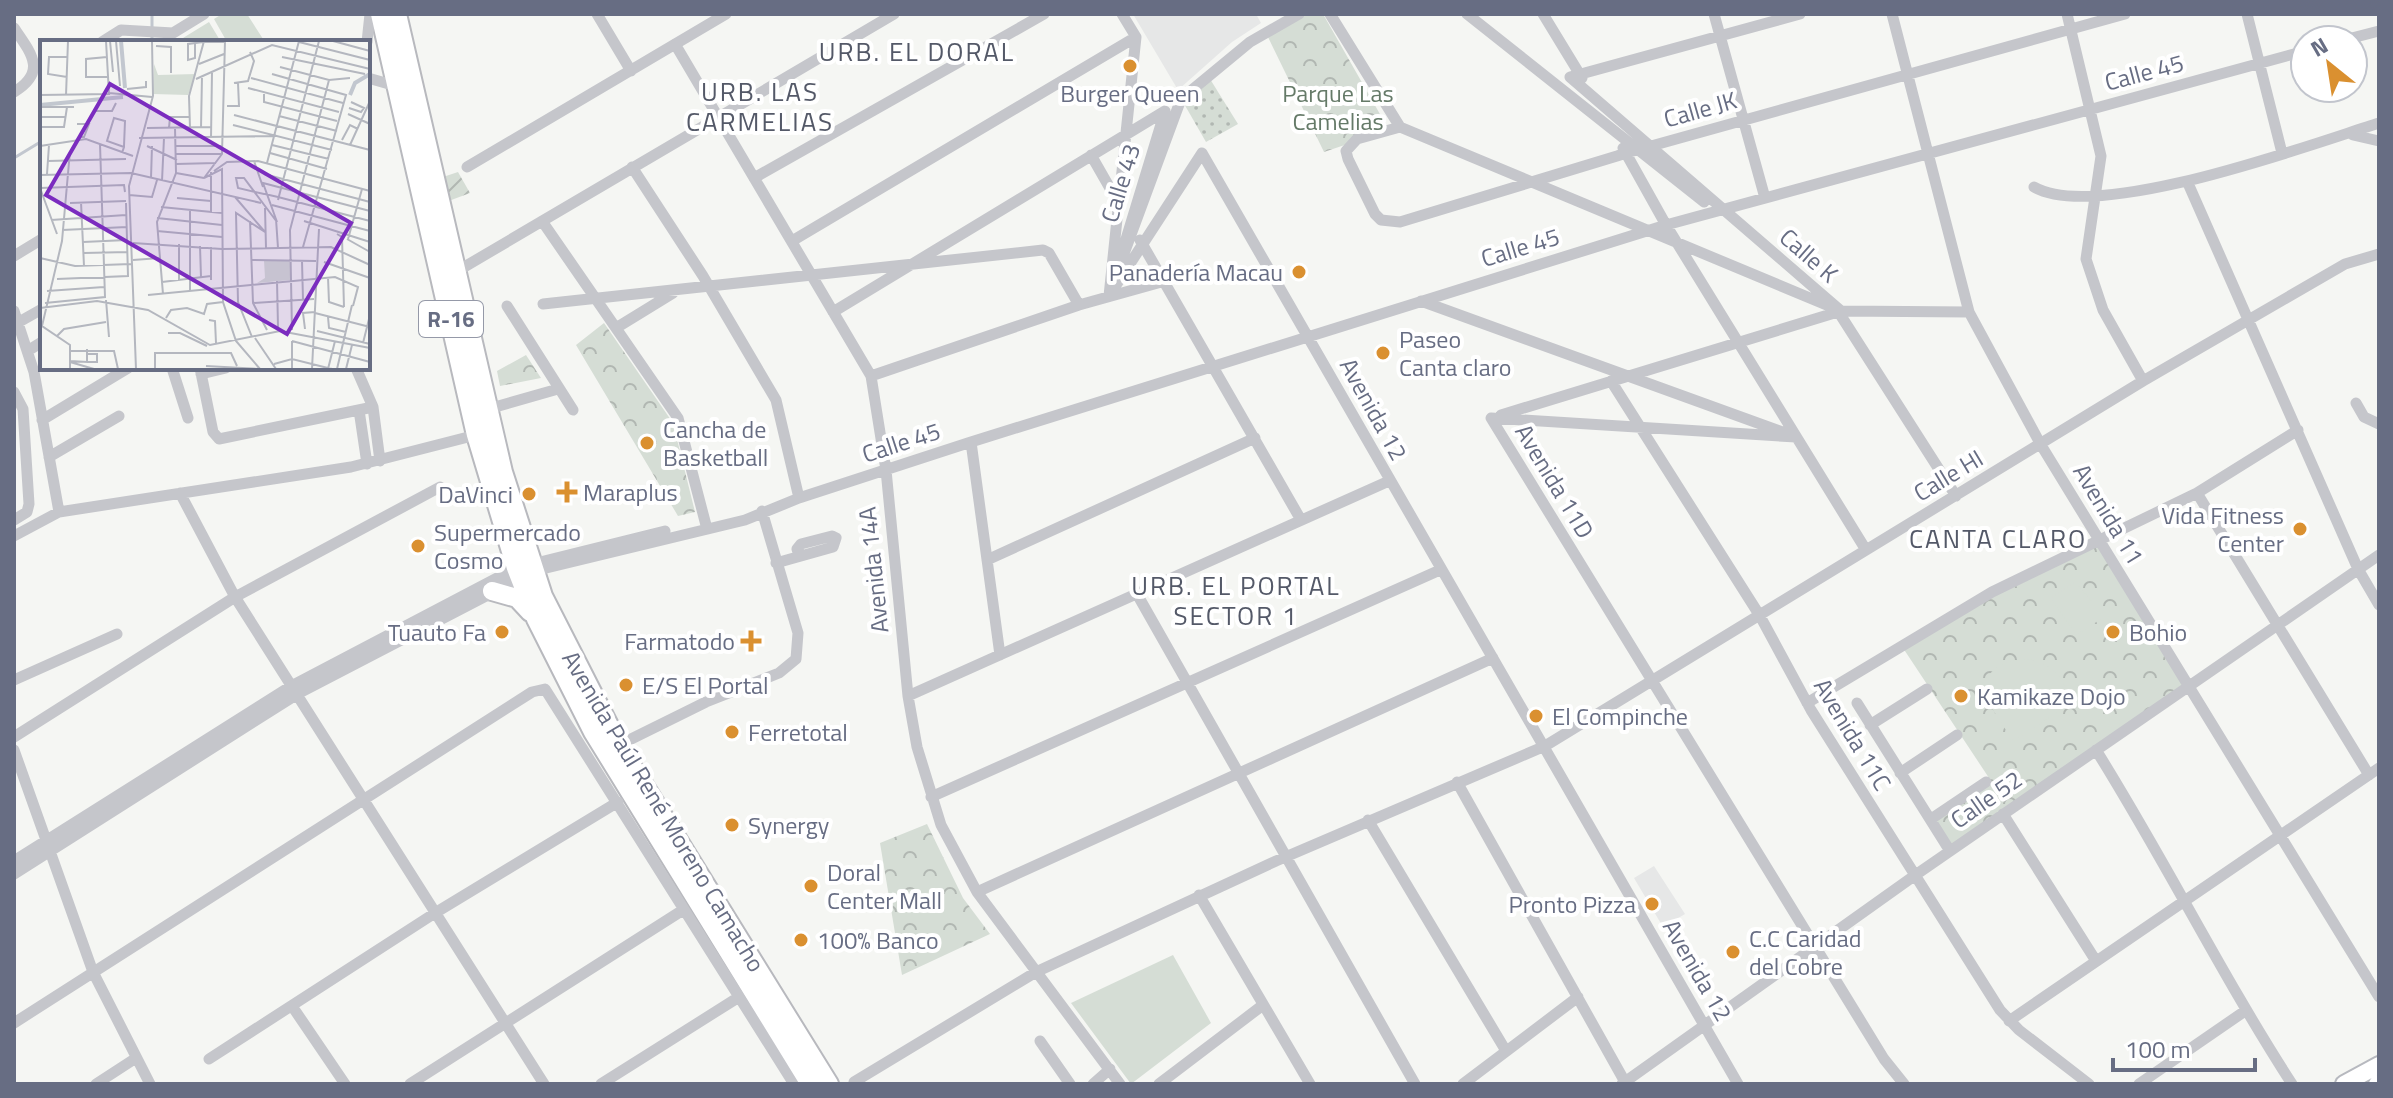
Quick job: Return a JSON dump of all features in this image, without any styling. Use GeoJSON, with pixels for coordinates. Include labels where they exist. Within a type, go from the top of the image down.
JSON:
{"type":"FeatureCollection","features":[{"type":"Feature","properties":{"kind":"main road","name":"Avenida Paúl René Moreno Camacho"},"geometry":{"type":"LineString","coordinates":[[380,14],[396,86],[488,409],[536,619],[599,742],[810,1084]]}},
{"type":"Feature","properties":{"kind":"main road","name":"Avenida Paúl René Moreno Camacho"},"geometry":{"type":"LineString","coordinates":[[397,14],[449,274],[476,435],[525,570],[619,745],[829,1084]]}},
{"type":"Feature","properties":{"kind":"main road"},"geometry":{"type":"LineString","coordinates":[[492,591],[517,598],[536,619]]}},
{"type":"Feature","properties":{"kind":"main road"},"geometry":{"type":"LineString","coordinates":[[2344,1084],[2379,1065]]}},
{"type":"Feature","properties":{"kind":"street"},"geometry":{"type":"LineString","coordinates":[[105,40],[121,30],[173,33],[204,14]]}},
{"type":"Feature","properties":{"kind":"street"},"geometry":{"type":"LineString","coordinates":[[367,40],[370,14]]}},
{"type":"Feature","properties":{"kind":"street"},"geometry":{"type":"LineString","coordinates":[[597,14],[631,71]]}},
{"type":"Feature","properties":{"kind":"street"},"geometry":{"type":"LineString","coordinates":[[467,167],[726,14]]}},
{"type":"Feature","properties":{"kind":"street"},"geometry":{"type":"LineString","coordinates":[[449,274],[894,14]]}},
{"type":"Feature","properties":{"kind":"street"},"geometry":{"type":"LineString","coordinates":[[754,178],[1044,14]]}},
{"type":"Feature","properties":{"kind":"street"},"geometry":{"type":"LineString","coordinates":[[1109,296],[1136,37],[1122,14]]}},
{"type":"Feature","properties":{"kind":"street","name":"Calle 43"},"geometry":{"type":"LineString","coordinates":[[1109,296],[1181,99],[1250,42],[1299,14]]}},
{"type":"Feature","properties":{"kind":"street"},"geometry":{"type":"LineString","coordinates":[[1330,14],[1400,127]]}},
{"type":"Feature","properties":{"kind":"street"},"geometry":{"type":"LineString","coordinates":[[1467,14],[1841,311],[1956,496]]}},
{"type":"Feature","properties":{"kind":"street"},"geometry":{"type":"LineString","coordinates":[[1543,14],[1666,225],[1866,550]]}},
{"type":"Feature","properties":{"kind":"street"},"geometry":{"type":"LineString","coordinates":[[1714,14],[1765,198]]}},
{"type":"Feature","properties":{"kind":"street"},"geometry":{"type":"LineString","coordinates":[[1580,74],[1800,14]]}},
{"type":"Feature","properties":{"kind":"street","name":"Avenida 11"},"geometry":{"type":"LineString","coordinates":[[1892,14],[1969,312],[2041,445],[2379,997]]}},
{"type":"Feature","properties":{"kind":"street"},"geometry":{"type":"LineString","coordinates":[[2067,14],[2101,156],[2086,259],[2092,286],[2143,381]]}},
{"type":"Feature","properties":{"kind":"street","name":"Calle JK"},"geometry":{"type":"LineString","coordinates":[[1400,127],[1357,139],[1346,151],[1375,214],[1389,223],[1743,119],[2125,14]]}},
{"type":"Feature","properties":{"kind":"street"},"geometry":{"type":"LineString","coordinates":[[2247,14],[2282,153]]}},
{"type":"Feature","properties":{"kind":"street"},"geometry":{"type":"LineString","coordinates":[[14,28],[30,52],[38,72],[30,82],[14,92]]}},
{"type":"Feature","properties":{"kind":"street"},"geometry":{"type":"LineString","coordinates":[[792,241],[1136,37]]}},
{"type":"Feature","properties":{"kind":"street","name":"Avenida 14A"},"geometry":{"type":"LineString","coordinates":[[675,44],[871,376],[886,470],[908,696],[931,797],[977,892],[1110,1069],[1117,1083]]}},
{"type":"Feature","properties":{"kind":"street","name":"Calle 45"},"geometry":{"type":"LineString","coordinates":[[14,874],[49,845],[296,689],[525,570],[759,512],[1214,365],[1666,225],[2289,55]]}},
{"type":"Feature","properties":{"kind":"street","name":"Calle K"},"geometry":{"type":"LineString","coordinates":[[1580,74],[1570,77],[1841,311]]}},
{"type":"Feature","properties":{"kind":"street"},"geometry":{"type":"LineString","coordinates":[[370,79],[396,86]]}},
{"type":"Feature","properties":{"kind":"street","name":"Calle 43"},"geometry":{"type":"LineString","coordinates":[[833,312],[1165,111],[1109,296]]}},
{"type":"Feature","properties":{"kind":"street"},"geometry":{"type":"LineString","coordinates":[[2034,187],[2054,196],[2093,195],[2187,181],[2379,123]]}},
{"type":"Feature","properties":{"kind":"street","name":"Calle K"},"geometry":{"type":"LineString","coordinates":[[1400,127],[1841,311]]}},
{"type":"Feature","properties":{"kind":"street"},"geometry":{"type":"LineString","coordinates":[[2339,135],[2365,135],[2379,141]]}},
{"type":"Feature","properties":{"kind":"street","name":"Avenida 12"},"geometry":{"type":"LineString","coordinates":[[1109,296],[1202,153],[1738,1084]]}},
{"type":"Feature","properties":{"kind":"street"},"geometry":{"type":"LineString","coordinates":[[1091,155],[1301,520]]}},
{"type":"Feature","properties":{"kind":"street"},"geometry":{"type":"LineString","coordinates":[[632,167],[703,276],[776,400],[799,498]]}},
{"type":"Feature","properties":{"kind":"street"},"geometry":{"type":"LineString","coordinates":[[2187,181],[2358,569],[2379,605]]}},
{"type":"Feature","properties":{"kind":"street"},"geometry":{"type":"LineString","coordinates":[[542,221],[678,418],[707,525]]}},
{"type":"Feature","properties":{"kind":"street"},"geometry":{"type":"LineString","coordinates":[[14,256],[40,240]]}},
{"type":"Feature","properties":{"kind":"street"},"geometry":{"type":"LineString","coordinates":[[543,304],[1043,250],[1049,253],[1079,305]]}},
{"type":"Feature","properties":{"kind":"street","name":"Calle HI"},"geometry":{"type":"LineString","coordinates":[[854,1082],[1036,972],[1199,895],[1545,746],[1653,683],[2143,381],[2345,264],[2379,254]]}},
{"type":"Feature","properties":{"kind":"street"},"geometry":{"type":"LineString","coordinates":[[616,328],[703,276]]}},
{"type":"Feature","properties":{"kind":"street"},"geometry":{"type":"LineString","coordinates":[[871,376],[1079,305],[1165,281]]}},
{"type":"Feature","properties":{"kind":"street"},"geometry":{"type":"LineString","coordinates":[[1420,301],[1796,437]]}},
{"type":"Feature","properties":{"kind":"street"},"geometry":{"type":"LineString","coordinates":[[507,306],[573,410]]}},
{"type":"Feature","properties":{"kind":"street"},"geometry":{"type":"LineString","coordinates":[[40,310],[16,316],[29,350],[59,512]]}},
{"type":"Feature","properties":{"kind":"street"},"geometry":{"type":"LineString","coordinates":[[1491,418],[1841,311],[1969,312]]}},
{"type":"Feature","properties":{"kind":"street"},"geometry":{"type":"LineString","coordinates":[[29,350],[40,343]]}},
{"type":"Feature","properties":{"kind":"street"},"geometry":{"type":"LineString","coordinates":[[42,420],[125,370]]}},
{"type":"Feature","properties":{"kind":"street"},"geometry":{"type":"LineString","coordinates":[[173,370],[188,418]]}},
{"type":"Feature","properties":{"kind":"street"},"geometry":{"type":"LineString","coordinates":[[357,370],[373,407],[380,461]]}},
{"type":"Feature","properties":{"kind":"street"},"geometry":{"type":"LineString","coordinates":[[200,371],[213,432],[219,439],[373,407]]}},
{"type":"Feature","properties":{"kind":"street","name":"Avenida 11C"},"geometry":{"type":"LineString","coordinates":[[1611,381],[1760,616],[1807,703],[1914,876],[2009,1021],[2089,1084]]}},
{"type":"Feature","properties":{"kind":"street"},"geometry":{"type":"LineString","coordinates":[[488,409],[558,389]]}},
{"type":"Feature","properties":{"kind":"street"},"geometry":{"type":"LineString","coordinates":[[14,392],[23,409],[29,504],[27,512],[14,520]]}},
{"type":"Feature","properties":{"kind":"street"},"geometry":{"type":"LineString","coordinates":[[2356,403],[2364,417],[2379,424]]}},
{"type":"Feature","properties":{"kind":"street"},"geometry":{"type":"LineString","coordinates":[[23,409],[39,404]]}},
{"type":"Feature","properties":{"kind":"street"},"geometry":{"type":"LineString","coordinates":[[359,410],[367,464]]}},
{"type":"Feature","properties":{"kind":"street"},"geometry":{"type":"LineString","coordinates":[[49,457],[119,416]]}},
{"type":"Feature","properties":{"kind":"street","name":"Avenida 11D"},"geometry":{"type":"LineString","coordinates":[[1491,418],[1796,437]]}},
{"type":"Feature","properties":{"kind":"street","name":"Avenida 11D"},"geometry":{"type":"LineString","coordinates":[[1491,418],[1884,1059],[1904,1084]]}},
{"type":"Feature","properties":{"kind":"street"},"geometry":{"type":"LineString","coordinates":[[1807,703],[1992,592],[2197,493],[2298,430]]}},
{"type":"Feature","properties":{"kind":"street"},"geometry":{"type":"LineString","coordinates":[[14,536],[59,512],[367,464],[476,435]]}},
{"type":"Feature","properties":{"kind":"street"},"geometry":{"type":"LineString","coordinates":[[987,560],[1255,438]]}},
{"type":"Feature","properties":{"kind":"street"},"geometry":{"type":"LineString","coordinates":[[971,442],[1000,655]]}},
{"type":"Feature","properties":{"kind":"street"},"geometry":{"type":"LineString","coordinates":[[14,450],[25,443]]}},
{"type":"Feature","properties":{"kind":"street"},"geometry":{"type":"LineString","coordinates":[[908,696],[1389,481]]}},
{"type":"Feature","properties":{"kind":"street"},"geometry":{"type":"LineString","coordinates":[[14,737],[235,597],[440,487]]}},
{"type":"Feature","properties":{"kind":"street"},"geometry":{"type":"LineString","coordinates":[[180,493],[235,597],[544,1084]]}},
{"type":"Feature","properties":{"kind":"street"},"geometry":{"type":"LineString","coordinates":[[2009,1021],[2374,772],[2276,627],[2197,493]]}},
{"type":"Feature","properties":{"kind":"street"},"geometry":{"type":"LineString","coordinates":[[619,745],[791,665],[800,642],[759,512]]}},
{"type":"Feature","properties":{"kind":"street","name":"Calle 52"},"geometry":{"type":"LineString","coordinates":[[1624,1083],[1703,1023],[2379,555]]}},
{"type":"Feature","properties":{"kind":"street"},"geometry":{"type":"LineString","coordinates":[[776,563],[799,556]]}},
{"type":"Feature","properties":{"kind":"street","name":"Calle 45"},"geometry":{"type":"LineString","coordinates":[[296,689],[492,591],[525,570]]}},
{"type":"Feature","properties":{"kind":"street"},"geometry":{"type":"LineString","coordinates":[[931,797],[1186,680],[1440,570]]}},
{"type":"Feature","properties":{"kind":"street"},"geometry":{"type":"LineString","coordinates":[[1137,594],[1415,1084]]}},
{"type":"Feature","properties":{"kind":"street"},"geometry":{"type":"LineString","coordinates":[[14,680],[117,634]]}},
{"type":"Feature","properties":{"kind":"street"},"geometry":{"type":"LineString","coordinates":[[977,892],[1493,658]]}},
{"type":"Feature","properties":{"kind":"street"},"geometry":{"type":"LineString","coordinates":[[14,1023],[532,692],[545,689],[794,1084]]}},
{"type":"Feature","properties":{"kind":"street"},"geometry":{"type":"LineString","coordinates":[[1870,725],[1927,689]]}},
{"type":"Feature","properties":{"kind":"street"},"geometry":{"type":"LineString","coordinates":[[1857,703],[1950,851]]}},
{"type":"Feature","properties":{"kind":"street"},"geometry":{"type":"LineString","coordinates":[[1900,773],[1957,735]]}},
{"type":"Feature","properties":{"kind":"street"},"geometry":{"type":"LineString","coordinates":[[14,750],[93,972],[150,1084]]}},
{"type":"Feature","properties":{"kind":"street"},"geometry":{"type":"LineString","coordinates":[[2096,750],[2187,901],[2245,1011],[2292,1084]]}},
{"type":"Feature","properties":{"kind":"street"},"geometry":{"type":"LineString","coordinates":[[1457,782],[1624,1083]]}},
{"type":"Feature","properties":{"kind":"street"},"geometry":{"type":"LineString","coordinates":[[1931,819],[1986,782]]}},
{"type":"Feature","properties":{"kind":"street"},"geometry":{"type":"LineString","coordinates":[[209,1059],[435,913],[618,802]]}},
{"type":"Feature","properties":{"kind":"street"},"geometry":{"type":"LineString","coordinates":[[2003,814],[2096,961]]}},
{"type":"Feature","properties":{"kind":"street"},"geometry":{"type":"LineString","coordinates":[[1368,820],[1506,1051]]}},
{"type":"Feature","properties":{"kind":"street","name":"Calle 45"},"geometry":{"type":"LineString","coordinates":[[14,861],[49,845]]}},
{"type":"Feature","properties":{"kind":"street"},"geometry":{"type":"LineString","coordinates":[[1199,895],[1310,1084]]}},
{"type":"Feature","properties":{"kind":"street"},"geometry":{"type":"LineString","coordinates":[[410,1084],[683,910]]}},
{"type":"Feature","properties":{"kind":"street"},"geometry":{"type":"LineString","coordinates":[[601,1084],[739,997]]}},
{"type":"Feature","properties":{"kind":"street"},"geometry":{"type":"LineString","coordinates":[[1463,1084],[1578,997]]}},
{"type":"Feature","properties":{"kind":"street"},"geometry":{"type":"LineString","coordinates":[[1159,1084],[1263,1005]]}},
{"type":"Feature","properties":{"kind":"street"},"geometry":{"type":"LineString","coordinates":[[292,1006],[345,1084]]}},
{"type":"Feature","properties":{"kind":"street"},"geometry":{"type":"LineString","coordinates":[[2139,1084],[2245,1011]]}},
{"type":"Feature","properties":{"kind":"street"},"geometry":{"type":"LineString","coordinates":[[1040,1041],[1070,1084]]}},
{"type":"Feature","properties":{"kind":"street"},"geometry":{"type":"LineString","coordinates":[[96,1084],[136,1058]]}},
{"type":"Feature","properties":{"kind":"street"},"geometry":{"type":"LineString","coordinates":[[1093,1084],[1110,1069]]}},
{"type":"Feature","properties":{"kind":"shaded area"},"geometry":{"type":"Polygon","coordinates":[[[1133,14],[1256,14],[1261,23],[1232,42],[1178,90],[1133,14]]]}},
{"type":"Feature","properties":{"kind":"shaded area"},"geometry":{"type":"Polygon","coordinates":[[[1654,866],[1685,914],[1663,927],[1634,878],[1654,866]]]}},
{"type":"Feature","properties":{"kind":"green space"},"geometry":{"type":"Polygon","coordinates":[[[222,14],[247,14],[264,40],[226,40],[214,19],[222,14]]]}},
{"type":"Feature","properties":{"kind":"green space","name":"Parque Las Camelias"},"geometry":{"type":"Polygon","coordinates":[[[1299,14],[1323,14],[1389,130],[1324,152],[1266,33],[1299,14]]]}},
{"type":"Feature","properties":{"kind":"green space"},"geometry":{"type":"Polygon","coordinates":[[[209,22],[220,40],[184,40],[209,22]]]}},
{"type":"Feature","properties":{"kind":"green space"},"geometry":{"type":"Polygon","coordinates":[[[1210,79],[1238,124],[1206,142],[1183,102],[1210,79]]]}},
{"type":"Feature","properties":{"kind":"green space"},"geometry":{"type":"Polygon","coordinates":[[[458,172],[470,193],[446,202],[440,178],[458,172]]]}},
{"type":"Feature","properties":{"kind":"green space"},"geometry":{"type":"Polygon","coordinates":[[[604,323],[673,423],[695,512],[678,516],[576,345],[604,323]]]}},
{"type":"Feature","properties":{"kind":"green space"},"geometry":{"type":"Polygon","coordinates":[[[526,355],[541,378],[500,386],[497,371],[526,355]]]}},
{"type":"Feature","properties":{"kind":"green space"},"geometry":{"type":"Polygon","coordinates":[[[2100,544],[2185,687],[1950,848],[1933,820],[1991,781],[1903,648],[1994,594],[2100,544]]]}},
{"type":"Feature","properties":{"kind":"green space"},"geometry":{"type":"Polygon","coordinates":[[[2075,582],[2095,605],[2093,607],[2101,619],[2076,635],[2051,598],[2075,582]]]}},
{"type":"Feature","properties":{"kind":"green space"},"geometry":{"type":"Polygon","coordinates":[[[2027,659],[2044,664],[2057,674],[2065,687],[2069,705],[2013,741],[1980,690],[1998,667],[2027,659]]]}},
{"type":"Feature","properties":{"kind":"green space"},"geometry":{"type":"Polygon","coordinates":[[[927,824],[963,898],[990,934],[902,975],[880,843],[927,824]]]}},
{"type":"Feature","properties":{"kind":"green space"},"geometry":{"type":"Polygon","coordinates":[[[1173,955],[1211,1023],[1131,1084],[1071,1003],[1173,955]]]}},
{"type":"Feature","properties":{"kind":"waterway"},"geometry":{"type":"LineString","coordinates":[[152,14],[152,40]]}},
{"type":"Feature","properties":{"kind":"waterway"},"geometry":{"type":"LineString","coordinates":[[14,158],[40,142]]}},
{"type":"Feature","properties":{"kind":"place","name":"Burger Queen"},"geometry":{"type":"Point","coordinates":[1130,66]}},
{"type":"Feature","properties":{"kind":"place","name":"Panadería Macau"},"geometry":{"type":"Point","coordinates":[1299,272]}},
{"type":"Feature","properties":{"kind":"place","name":"Paseo Canta claro"},"geometry":{"type":"Point","coordinates":[1383,353]}},
{"type":"Feature","properties":{"kind":"place","name":"Cancha de Basketball"},"geometry":{"type":"Point","coordinates":[647,443]}},
{"type":"Feature","properties":{"kind":"place","name":"Maraplus"},"geometry":{"type":"Point","coordinates":[567,492]}},
{"type":"Feature","properties":{"kind":"place","name":"DaVinci"},"geometry":{"type":"Point","coordinates":[529,494]}},
{"type":"Feature","properties":{"kind":"place","name":"Vida Fitness Center"},"geometry":{"type":"Point","coordinates":[2300,529]}},
{"type":"Feature","properties":{"kind":"place","name":"Supermercado Cosmo"},"geometry":{"type":"Point","coordinates":[418,546]}},
{"type":"Feature","properties":{"kind":"place","name":"Tuauto Fa"},"geometry":{"type":"Point","coordinates":[502,632]}},
{"type":"Feature","properties":{"kind":"place","name":"Bohio"},"geometry":{"type":"Point","coordinates":[2113,632]}},
{"type":"Feature","properties":{"kind":"place","name":"Farmatodo"},"geometry":{"type":"Point","coordinates":[751,641]}},
{"type":"Feature","properties":{"kind":"place","name":"E/S El Portal"},"geometry":{"type":"Point","coordinates":[626,685]}},
{"type":"Feature","properties":{"kind":"place","name":"Kamikaze Dojo"},"geometry":{"type":"Point","coordinates":[1961,696]}},
{"type":"Feature","properties":{"kind":"place","name":"El Compinche"},"geometry":{"type":"Point","coordinates":[1536,716]}},
{"type":"Feature","properties":{"kind":"place","name":"Ferretotal"},"geometry":{"type":"Point","coordinates":[732,732]}},
{"type":"Feature","properties":{"kind":"place","name":"Synergy"},"geometry":{"type":"Point","coordinates":[732,825]}},
{"type":"Feature","properties":{"kind":"place","name":"Doral Center Mall"},"geometry":{"type":"Point","coordinates":[811,886]}},
{"type":"Feature","properties":{"kind":"place","name":"Pronto Pizza"},"geometry":{"type":"Point","coordinates":[1652,904]}},
{"type":"Feature","properties":{"kind":"place","name":"100% Banco"},"geometry":{"type":"Point","coordinates":[801,940]}},
{"type":"Feature","properties":{"kind":"place","name":"C.C Caridad del Cobre"},"geometry":{"type":"Point","coordinates":[1733,952]}},
{"type":"Feature","properties":{"kind":"district","name":"URB. EL DORAL"},"geometry":{"type":"Point","coordinates":[917,51]}},
{"type":"Feature","properties":{"kind":"district","name":"URB. LAS CARMELIAS"},"geometry":{"type":"Point","coordinates":[760,106]}},
{"type":"Feature","properties":{"kind":"district","name":"CANTA CLARO"},"geometry":{"type":"Point","coordinates":[1998,538]}},
{"type":"Feature","properties":{"kind":"district","name":"URB. EL PORTAL SECTOR 1"},"geometry":{"type":"Point","coordinates":[1236,600]}}]}
